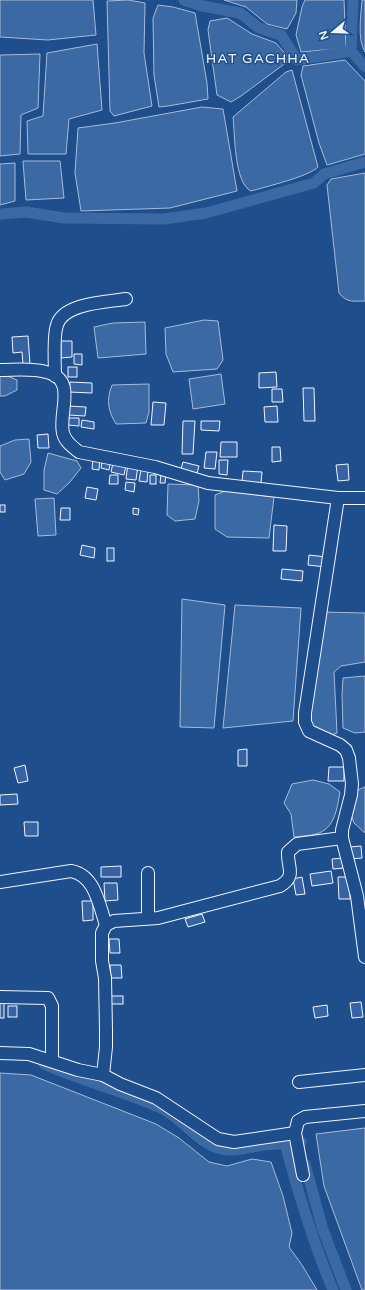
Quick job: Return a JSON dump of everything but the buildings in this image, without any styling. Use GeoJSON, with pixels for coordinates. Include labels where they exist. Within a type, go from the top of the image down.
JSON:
{"type":"FeatureCollection","features":[{"type":"Feature","properties":{"kind":"street"},"geometry":{"type":"LineString","coordinates":[[55,376],[56,327],[62,315],[73,308],[126,299]]}},
{"type":"Feature","properties":{"kind":"street"},"geometry":{"type":"LineString","coordinates":[[0,370],[47,372],[60,378],[65,387],[63,434],[70,445],[79,452],[155,468],[208,483],[338,498],[365,498]]}},
{"type":"Feature","properties":{"kind":"street"},"geometry":{"type":"LineString","coordinates":[[338,498],[305,722],[309,731],[340,744],[346,750],[349,758],[352,784],[351,795],[342,830],[342,838],[361,898],[365,957]]}},
{"type":"Feature","properties":{"kind":"street"},"geometry":{"type":"LineString","coordinates":[[103,1075],[106,1047],[106,1028],[102,933],[106,925],[114,921],[158,918],[280,886],[290,877],[291,872],[288,852],[292,847],[297,844],[342,838]]}},
{"type":"Feature","properties":{"kind":"street"},"geometry":{"type":"LineString","coordinates":[[0,882],[71,871],[78,872],[85,876],[91,884],[106,925]]}},
{"type":"Feature","properties":{"kind":"street"},"geometry":{"type":"LineString","coordinates":[[148,873],[148,918]]}},
{"type":"Feature","properties":{"kind":"street"},"geometry":{"type":"LineString","coordinates":[[0,997],[48,998],[52,1006],[52,1062]]}},
{"type":"Feature","properties":{"kind":"street"},"geometry":{"type":"LineString","coordinates":[[0,1053],[29,1054],[78,1070],[103,1075],[120,1084],[156,1098],[218,1139],[234,1142],[247,1140],[297,1140]]}},
{"type":"Feature","properties":{"kind":"street"},"geometry":{"type":"LineString","coordinates":[[299,1082],[365,1075]]}},
{"type":"Feature","properties":{"kind":"street"},"geometry":{"type":"LineString","coordinates":[[303,1175],[297,1140],[298,1121],[305,1117],[365,1111]]}},
{"type":"Feature","properties":{"kind":"water"},"geometry":{"type":"Polygon","coordinates":[[[0,0],[93,0],[96,35],[48,40],[0,37],[0,0]]]}},
{"type":"Feature","properties":{"kind":"water"},"geometry":{"type":"Polygon","coordinates":[[[128,0],[145,3],[144,53],[152,106],[114,116],[110,111],[107,1],[128,0]]]}},
{"type":"Feature","properties":{"kind":"water"},"geometry":{"type":"Polygon","coordinates":[[[224,0],[297,0],[296,13],[287,29],[267,24],[246,7],[224,0]]]}},
{"type":"Feature","properties":{"kind":"water"},"geometry":{"type":"Polygon","coordinates":[[[305,0],[344,0],[346,48],[301,52],[296,35],[305,0]]]}},
{"type":"Feature","properties":{"kind":"water"},"geometry":{"type":"Polygon","coordinates":[[[362,0],[365,0],[365,52],[360,34],[362,0]]]}},
{"type":"Feature","properties":{"kind":"water"},"geometry":{"type":"Polygon","coordinates":[[[158,5],[173,7],[195,13],[207,83],[208,99],[159,107],[154,75],[153,18],[158,5]]]}},
{"type":"Feature","properties":{"kind":"water"},"geometry":{"type":"Polygon","coordinates":[[[227,18],[252,34],[276,43],[288,57],[287,62],[231,102],[217,95],[208,30],[210,21],[227,18]]]}},
{"type":"Feature","properties":{"kind":"water"},"geometry":{"type":"Polygon","coordinates":[[[97,44],[102,110],[69,119],[66,154],[28,154],[27,121],[43,116],[47,53],[97,44]]]}},
{"type":"Feature","properties":{"kind":"water"},"geometry":{"type":"Polygon","coordinates":[[[40,54],[38,108],[21,115],[20,154],[0,156],[0,55],[40,54]]]}},
{"type":"Feature","properties":{"kind":"water"},"geometry":{"type":"Polygon","coordinates":[[[345,60],[365,81],[365,154],[327,165],[319,143],[301,75],[303,66],[345,60]]]}},
{"type":"Feature","properties":{"kind":"water"},"geometry":{"type":"Polygon","coordinates":[[[292,70],[318,167],[306,174],[251,191],[245,186],[238,169],[233,117],[286,72],[292,70]]]}},
{"type":"Feature","properties":{"kind":"water"},"geometry":{"type":"Polygon","coordinates":[[[202,107],[223,109],[237,191],[170,208],[81,211],[75,173],[78,128],[115,123],[202,107]]]}},
{"type":"Feature","properties":{"kind":"water"},"geometry":{"type":"Polygon","coordinates":[[[23,161],[60,161],[64,198],[26,200],[23,161]]]}},
{"type":"Feature","properties":{"kind":"water"},"geometry":{"type":"Polygon","coordinates":[[[15,163],[15,201],[0,205],[0,164],[15,163]]]}},
{"type":"Feature","properties":{"kind":"water"},"geometry":{"type":"Polygon","coordinates":[[[365,173],[365,301],[354,301],[348,300],[339,293],[327,185],[331,179],[365,173]]]}},
{"type":"Feature","properties":{"kind":"water"},"geometry":{"type":"Polygon","coordinates":[[[204,320],[218,321],[223,360],[217,369],[173,372],[166,354],[165,328],[204,320]]]}},
{"type":"Feature","properties":{"kind":"water"},"geometry":{"type":"Polygon","coordinates":[[[145,322],[146,354],[98,358],[94,327],[113,323],[145,322]]]}},
{"type":"Feature","properties":{"kind":"water"},"geometry":{"type":"Polygon","coordinates":[[[221,374],[225,404],[193,409],[189,379],[221,374]]]}},
{"type":"Feature","properties":{"kind":"water"},"geometry":{"type":"Polygon","coordinates":[[[0,375],[5,375],[17,380],[17,390],[5,396],[0,396],[0,375]]]}},
{"type":"Feature","properties":{"kind":"water"},"geometry":{"type":"Polygon","coordinates":[[[149,384],[149,412],[146,423],[116,424],[111,415],[109,405],[109,396],[112,385],[149,384]]]}},
{"type":"Feature","properties":{"kind":"water"},"geometry":{"type":"Polygon","coordinates":[[[29,439],[31,462],[24,474],[5,480],[0,472],[0,446],[15,440],[29,439]]]}},
{"type":"Feature","properties":{"kind":"water"},"geometry":{"type":"Polygon","coordinates":[[[48,453],[77,461],[81,468],[70,482],[57,494],[44,490],[44,470],[48,453]]]}},
{"type":"Feature","properties":{"kind":"water"},"geometry":{"type":"Polygon","coordinates":[[[168,484],[198,485],[199,501],[195,519],[175,521],[167,515],[168,484]]]}},
{"type":"Feature","properties":{"kind":"water"},"geometry":{"type":"Polygon","coordinates":[[[225,491],[274,497],[269,538],[227,537],[215,529],[215,495],[225,491]]]}},
{"type":"Feature","properties":{"kind":"water"},"geometry":{"type":"Polygon","coordinates":[[[54,498],[56,535],[38,536],[35,499],[54,498]]]}},
{"type":"Feature","properties":{"kind":"water"},"geometry":{"type":"Polygon","coordinates":[[[182,599],[225,605],[214,728],[180,727],[182,599]]]}},
{"type":"Feature","properties":{"kind":"water"},"geometry":{"type":"Polygon","coordinates":[[[235,605],[301,608],[293,721],[223,728],[235,605]]]}},
{"type":"Feature","properties":{"kind":"water"},"geometry":{"type":"Polygon","coordinates":[[[323,612],[365,613],[365,662],[341,666],[334,672],[337,733],[329,736],[310,727],[311,699],[323,612]]]}},
{"type":"Feature","properties":{"kind":"water"},"geometry":{"type":"Polygon","coordinates":[[[365,676],[365,732],[355,733],[343,728],[343,678],[365,676]]]}},
{"type":"Feature","properties":{"kind":"water"},"geometry":{"type":"Polygon","coordinates":[[[313,780],[329,784],[340,792],[334,817],[327,828],[322,831],[313,835],[294,837],[291,814],[284,803],[292,784],[313,780]]]}},
{"type":"Feature","properties":{"kind":"water"},"geometry":{"type":"Polygon","coordinates":[[[365,787],[365,833],[354,823],[349,809],[355,791],[365,787]]]}},
{"type":"Feature","properties":{"kind":"water"},"geometry":{"type":"Polygon","coordinates":[[[0,1073],[31,1075],[156,1124],[179,1138],[209,1162],[227,1166],[252,1159],[271,1162],[283,1196],[292,1233],[289,1247],[317,1290],[0,1290],[0,1073]]]}},
{"type":"Feature","properties":{"kind":"water"},"geometry":{"type":"Polygon","coordinates":[[[365,1128],[365,1290],[362,1290],[324,1186],[316,1134],[365,1128]]]}},
{"type":"Feature","properties":{"kind":"waterway"},"geometry":{"type":"LineString","coordinates":[[184,0],[202,6],[240,13],[259,28],[281,35],[297,60],[351,51],[353,0]]}},
{"type":"Feature","properties":{"kind":"waterway"},"geometry":{"type":"LineString","coordinates":[[351,51],[365,67]]}},
{"type":"Feature","properties":{"kind":"waterway"},"geometry":{"type":"LineString","coordinates":[[0,214],[26,212],[64,218],[164,219],[206,213],[314,183],[324,174],[365,162]]}},
{"type":"Feature","properties":{"kind":"waterway"},"geometry":{"type":"LineString","coordinates":[[44,1064],[161,1108],[169,1112],[203,1141],[218,1148],[235,1150],[264,1145],[301,1142]]}},
{"type":"Feature","properties":{"kind":"waterway"},"geometry":{"type":"LineString","coordinates":[[285,1143],[306,1217],[333,1290]]}},
{"type":"Feature","properties":{"kind":"waterway"},"geometry":{"type":"LineString","coordinates":[[305,1164],[323,1230],[346,1290]]}},
{"type":"Feature","properties":{"kind":"district","name":"HAT GACHHA"},"geometry":{"type":"Point","coordinates":[258,58]}}]}
